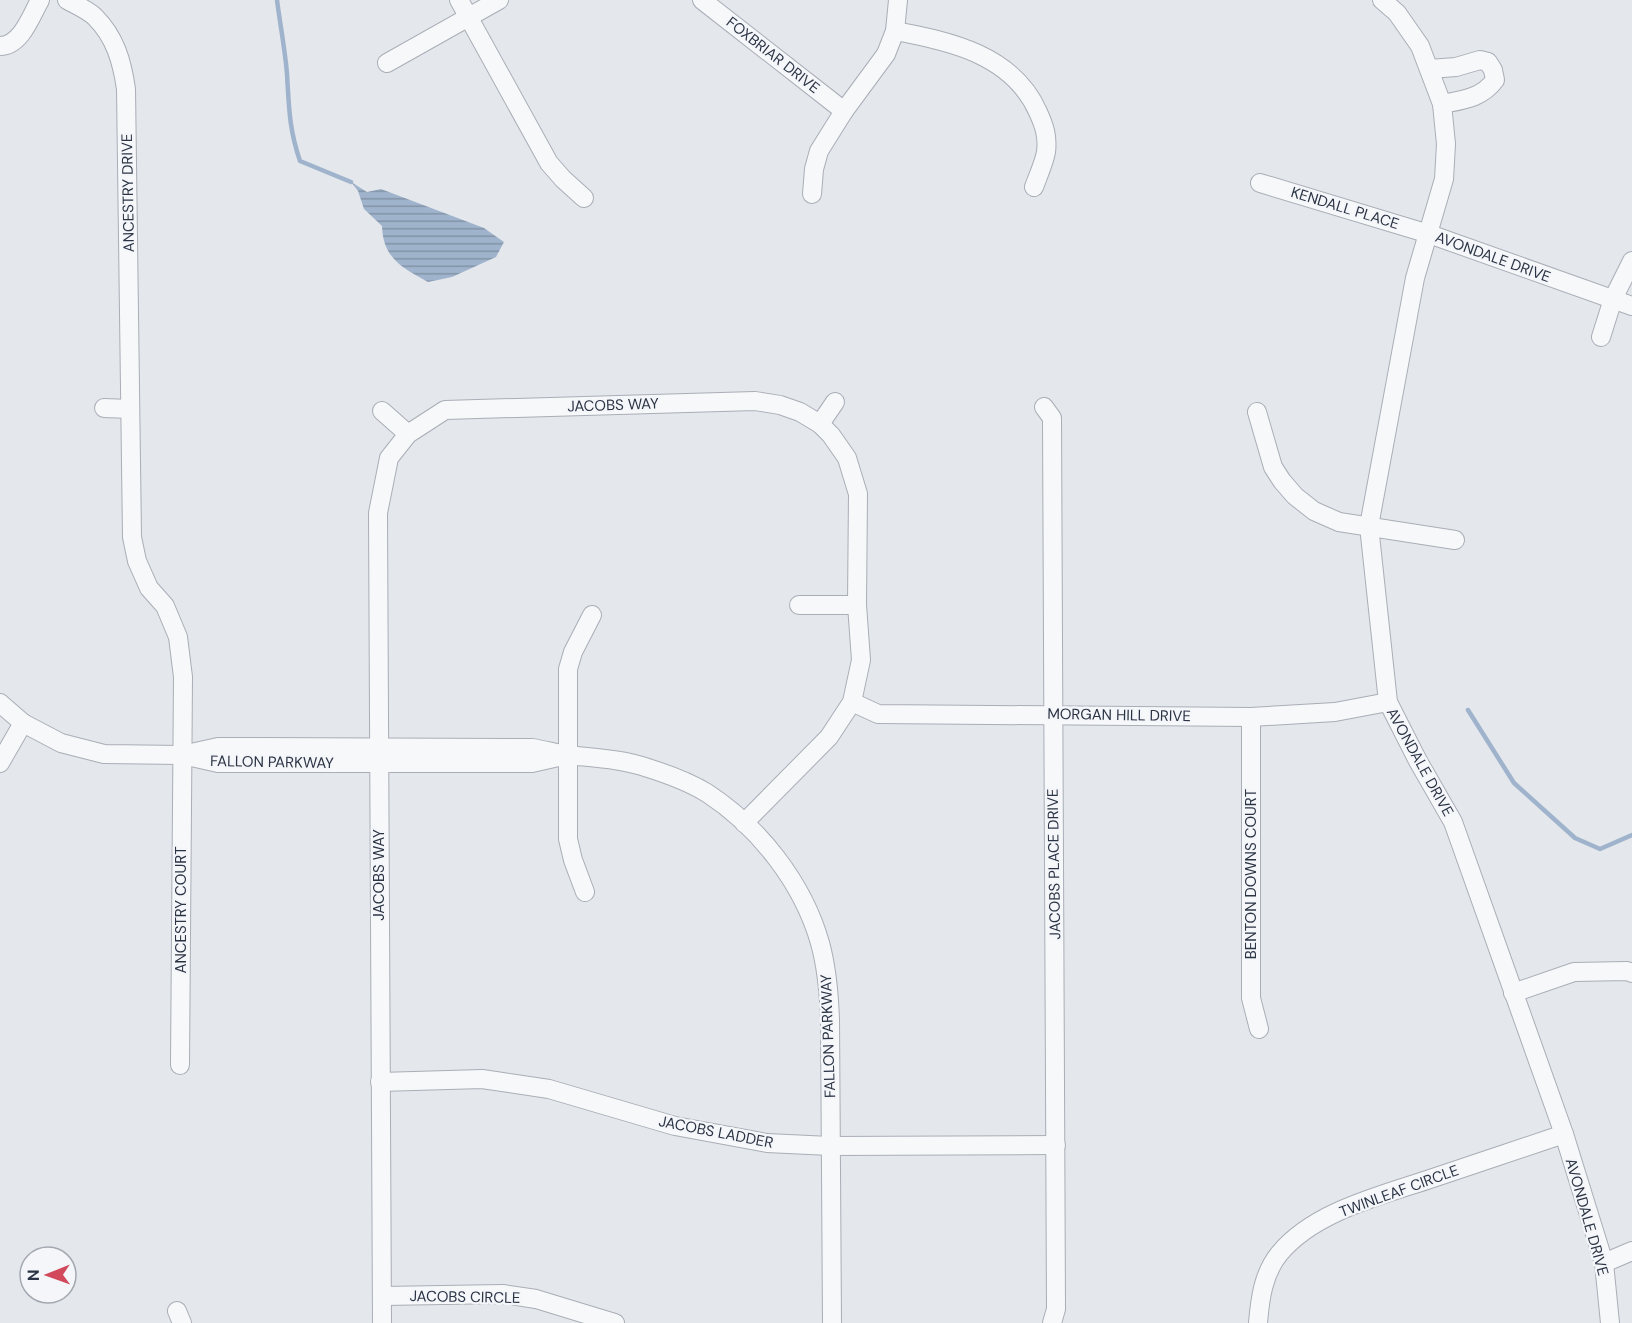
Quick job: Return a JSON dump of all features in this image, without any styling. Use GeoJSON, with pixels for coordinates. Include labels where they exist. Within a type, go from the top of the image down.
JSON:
{"type":"FeatureCollection","features":[{"type":"Feature","properties":{"kind":"street"},"geometry":{"type":"LineString","coordinates":[[0,46],[8,46],[20,36],[40,0]]}},
{"type":"Feature","properties":{"kind":"street","name":"ANCESTRY DRIVE"},"geometry":{"type":"LineString","coordinates":[[67,0],[94,16],[114,42],[122,64],[126,89],[132,537],[138,561],[149,588],[165,606],[178,637],[183,677],[182,755]]}},
{"type":"Feature","properties":{"kind":"street"},"geometry":{"type":"LineString","coordinates":[[387,63],[463,8],[499,0]]}},
{"type":"Feature","properties":{"kind":"street","name":"FOXBRIAR DRIVE"},"geometry":{"type":"LineString","coordinates":[[702,0],[844,111]]}},
{"type":"Feature","properties":{"kind":"street"},"geometry":{"type":"LineString","coordinates":[[812,194],[814,169],[819,151],[844,111],[886,54],[895,31],[898,0]]}},
{"type":"Feature","properties":{"kind":"street"},"geometry":{"type":"LineString","coordinates":[[1382,0],[1397,13],[1420,46],[1442,104],[1446,144],[1443,179],[1429,234]]}},
{"type":"Feature","properties":{"kind":"street"},"geometry":{"type":"LineString","coordinates":[[463,8],[549,163],[584,198]]}},
{"type":"Feature","properties":{"kind":"street"},"geometry":{"type":"LineString","coordinates":[[895,31],[934,38],[971,50],[997,63],[1018,82],[1035,105],[1046,130],[1046,152],[1034,187]]}},
{"type":"Feature","properties":{"kind":"street"},"geometry":{"type":"LineString","coordinates":[[1429,69],[1456,67],[1480,60],[1488,62],[1494,70],[1495,80],[1477,97],[1442,104]]}},
{"type":"Feature","properties":{"kind":"street","name":"KENDALL PLACE"},"geometry":{"type":"LineString","coordinates":[[1260,183],[1429,234]]}},
{"type":"Feature","properties":{"kind":"street","name":"AVONDALE DRIVE"},"geometry":{"type":"LineString","coordinates":[[1610,1323],[1604,1263],[1564,1134],[1453,822],[1388,702],[1369,526],[1415,278],[1429,234],[1632,306]]}},
{"type":"Feature","properties":{"kind":"street"},"geometry":{"type":"LineString","coordinates":[[1601,337],[1613,299],[1632,261]]}},
{"type":"Feature","properties":{"kind":"street","name":"JACOBS WAY"},"geometry":{"type":"LineString","coordinates":[[382,1323],[378,513],[389,458],[408,434],[446,410],[755,401],[780,405],[800,412],[820,424],[831,435],[847,458],[858,494],[857,605],[861,660],[852,702],[829,737],[744,823]]}},
{"type":"Feature","properties":{"kind":"street"},"geometry":{"type":"LineString","coordinates":[[820,424],[834,402]]}},
{"type":"Feature","properties":{"kind":"street","name":"JACOBS PLACE DRIVE"},"geometry":{"type":"LineString","coordinates":[[1044,407],[1052,418],[1056,1145],[1056,1309],[1052,1323]]}},
{"type":"Feature","properties":{"kind":"street"},"geometry":{"type":"LineString","coordinates":[[104,408],[130,409]]}},
{"type":"Feature","properties":{"kind":"street"},"geometry":{"type":"LineString","coordinates":[[382,411],[408,434]]}},
{"type":"Feature","properties":{"kind":"street"},"geometry":{"type":"LineString","coordinates":[[1257,412],[1273,467],[1282,482],[1295,496],[1314,511],[1339,522],[1455,540]]}},
{"type":"Feature","properties":{"kind":"street"},"geometry":{"type":"LineString","coordinates":[[799,605],[857,605]]}},
{"type":"Feature","properties":{"kind":"street"},"geometry":{"type":"LineString","coordinates":[[585,892],[568,839],[568,669],[573,652],[592,615]]}},
{"type":"Feature","properties":{"kind":"street","name":"MORGAN HILL DRIVE"},"geometry":{"type":"LineString","coordinates":[[852,702],[878,714],[1251,717],[1335,712],[1388,702]]}},
{"type":"Feature","properties":{"kind":"street","name":"FALLON PARKWAY"},"geometry":{"type":"LineString","coordinates":[[0,703],[23,723],[61,742],[104,754],[182,755],[218,764],[378,755],[532,763],[568,755],[594,756],[647,767],[706,793],[744,823],[776,858],[802,897],[820,942],[828,978],[830,1019],[832,1323]]}},
{"type":"Feature","properties":{"kind":"street","name":"BENTON DOWNS COURT"},"geometry":{"type":"LineString","coordinates":[[1251,717],[1251,998],[1259,1029]]}},
{"type":"Feature","properties":{"kind":"street"},"geometry":{"type":"LineString","coordinates":[[0,763],[23,723]]}},
{"type":"Feature","properties":{"kind":"street","name":"ANCESTRY COURT"},"geometry":{"type":"LineString","coordinates":[[180,1065],[182,755]]}},
{"type":"Feature","properties":{"kind":"street"},"geometry":{"type":"LineString","coordinates":[[1513,993],[1574,972],[1627,971],[1632,973]]}},
{"type":"Feature","properties":{"kind":"street","name":"JACOBS LADDER"},"geometry":{"type":"LineString","coordinates":[[380,1082],[482,1079],[549,1089],[675,1126],[767,1143],[830,1146],[1056,1145]]}},
{"type":"Feature","properties":{"kind":"street","name":"TWINLEAF CIRCLE"},"geometry":{"type":"LineString","coordinates":[[1258,1323],[1260,1293],[1268,1274],[1279,1254],[1305,1229],[1352,1205],[1564,1134]]}},
{"type":"Feature","properties":{"kind":"street"},"geometry":{"type":"LineString","coordinates":[[1604,1263],[1632,1251]]}},
{"type":"Feature","properties":{"kind":"street","name":"JACOBS CIRCLE"},"geometry":{"type":"LineString","coordinates":[[383,1296],[502,1294],[536,1299],[615,1323]]}},
{"type":"Feature","properties":{"kind":"water"},"geometry":{"type":"Polygon","coordinates":[[[351,182],[367,192],[381,189],[484,228],[504,242],[496,257],[452,277],[428,282],[410,272],[390,255],[383,237],[382,226],[364,209],[358,191],[351,182]]]}},
{"type":"Feature","properties":{"kind":"waterway"},"geometry":{"type":"LineString","coordinates":[[277,0],[289,108],[300,161],[351,182]]}},
{"type":"Feature","properties":{"kind":"waterway"},"geometry":{"type":"LineString","coordinates":[[1468,710],[1514,783],[1575,838],[1600,849],[1632,835]]}}]}
